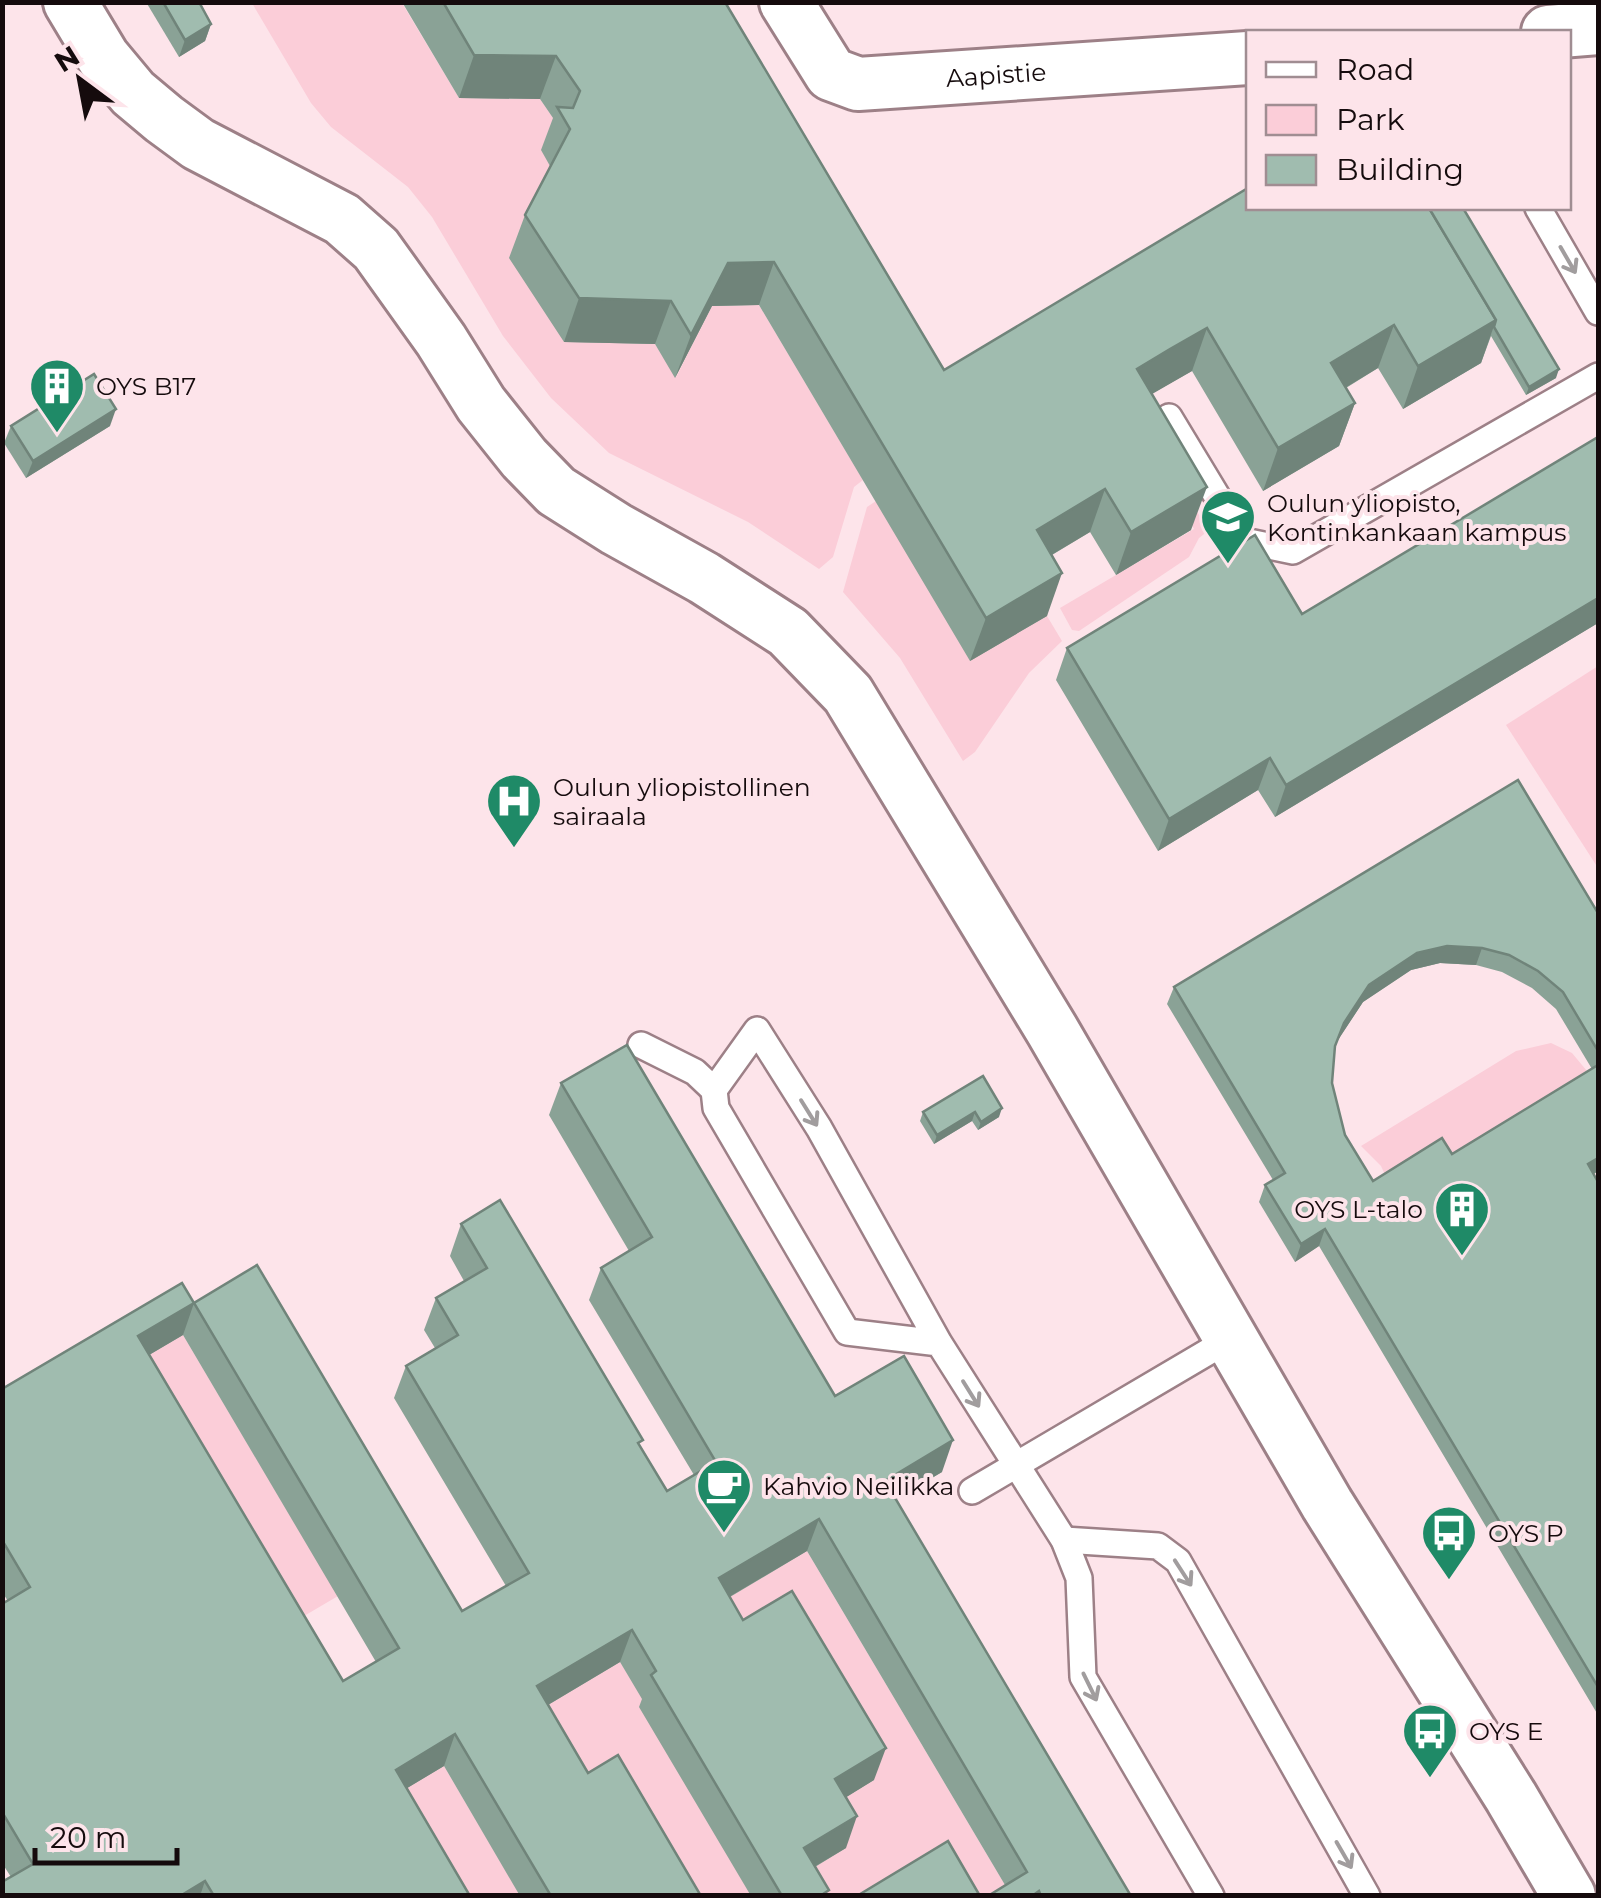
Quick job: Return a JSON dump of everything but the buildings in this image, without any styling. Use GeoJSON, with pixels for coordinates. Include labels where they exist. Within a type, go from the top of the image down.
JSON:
{"type":"FeatureCollection","features":[{"type":"Feature","properties":{"kind":"street"},"geometry":{"type":"LineString","coordinates":[[70,2],[102,56],[133,93],[164,119],[198,144],[342,219],[376,249],[481,404],[556,491],[788,632],[848,694],[1030,994],[1327,1504],[1511,1796],[1569,1896]]}},
{"type":"Feature","properties":{"kind":"street","name":"Aapistie"},"geometry":{"type":"LineString","coordinates":[[786,2],[832,74],[858,84],[1246,58]]}},
{"type":"Feature","properties":{"kind":"street"},"geometry":{"type":"LineString","coordinates":[[1571,30],[1598,28]]}},
{"type":"Feature","properties":{"kind":"lane"},"geometry":{"type":"LineString","coordinates":[[1539,210],[1598,312]]}},
{"type":"Feature","properties":{"kind":"lane"},"geometry":{"type":"LineString","coordinates":[[1169,417],[1244,541],[1293,551],[1598,376]]}},
{"type":"Feature","properties":{"kind":"lane"},"geometry":{"type":"LineString","coordinates":[[714,1090],[757,1030],[818,1128],[939,1343],[1064,1540],[1079,1578],[1083,1677],[1211,1896]]}},
{"type":"Feature","properties":{"kind":"lane"},"geometry":{"type":"LineString","coordinates":[[642,1046],[695,1072],[714,1090],[716,1108],[847,1332],[939,1343]]}},
{"type":"Feature","properties":{"kind":"lane"},"geometry":{"type":"LineString","coordinates":[[972,1490],[1230,1339]]}},
{"type":"Feature","properties":{"kind":"lane"},"geometry":{"type":"LineString","coordinates":[[1064,1540],[1158,1546],[1178,1562],[1367,1896]]}},
{"type":"Feature","properties":{"kind":"green space"},"geometry":{"type":"Polygon","coordinates":[[[252,3],[402,3],[459,98],[540,99],[564,134],[554,172],[564,341],[655,344],[676,377],[712,306],[759,305],[863,480],[854,487],[833,557],[819,569],[748,522],[609,453],[551,398],[503,336],[432,217],[408,187],[331,127],[311,103],[252,3]]]}},
{"type":"Feature","properties":{"kind":"green space"},"geometry":{"type":"Polygon","coordinates":[[[876,501],[970,660],[1047,616],[1062,641],[1029,673],[975,752],[963,761],[900,658],[843,592],[867,507],[876,501]]]}},
{"type":"Feature","properties":{"kind":"green space"},"geometry":{"type":"Polygon","coordinates":[[[1194,506],[1208,531],[1199,538],[1189,557],[1079,631],[1072,630],[1060,608],[1194,529],[1184,512],[1194,506]]]}},
{"type":"Feature","properties":{"kind":"green space"},"geometry":{"type":"Polygon","coordinates":[[[1598,666],[1598,868],[1506,725],[1598,666]]]}},
{"type":"Feature","properties":{"kind":"green space"},"geometry":{"type":"Polygon","coordinates":[[[1551,1043],[1572,1053],[1592,1077],[1450,1164],[1386,1177],[1381,1166],[1361,1146],[1516,1051],[1551,1043]]]}},
{"type":"Feature","properties":{"kind":"green space"},"geometry":{"type":"Polygon","coordinates":[[[183,1335],[338,1596],[282,1629],[127,1368],[183,1335]]]}},
{"type":"Feature","properties":{"kind":"green space"},"geometry":{"type":"Polygon","coordinates":[[[807,1551],[1011,1895],[801,1895],[824,1811],[874,1780],[732,1652],[707,1610],[807,1551]]]}},
{"type":"Feature","properties":{"kind":"green space"},"geometry":{"type":"Polygon","coordinates":[[[620,1662],[645,1703],[640,1707],[751,1895],[670,1895],[577,1805],[526,1718],[620,1662]]]}},
{"type":"Feature","properties":{"kind":"green space"},"geometry":{"type":"Polygon","coordinates":[[[444,1766],[520,1895],[440,1895],[384,1802],[444,1766]]]}},
{"type":"Feature","properties":{"kind":"place","name":"OYS B17"},"geometry":{"type":"Point","coordinates":[57,435]}},
{"type":"Feature","properties":{"kind":"place","name":"Oulun yliopisto, Kontinkankaan kampus"},"geometry":{"type":"Point","coordinates":[1228,566]}},
{"type":"Feature","properties":{"kind":"place","name":"Oulun yliopistollinen sairaala"},"geometry":{"type":"Point","coordinates":[514,850]}},
{"type":"Feature","properties":{"kind":"place","name":"OYS L-talo"},"geometry":{"type":"Point","coordinates":[1462,1258]}},
{"type":"Feature","properties":{"kind":"place","name":"Kahvio Neilikka"},"geometry":{"type":"Point","coordinates":[724,1535]}},
{"type":"Feature","properties":{"kind":"place","name":"OYS P"},"geometry":{"type":"Point","coordinates":[1449,1582]}},
{"type":"Feature","properties":{"kind":"place","name":"OYS E"},"geometry":{"type":"Point","coordinates":[1430,1780]}}]}
